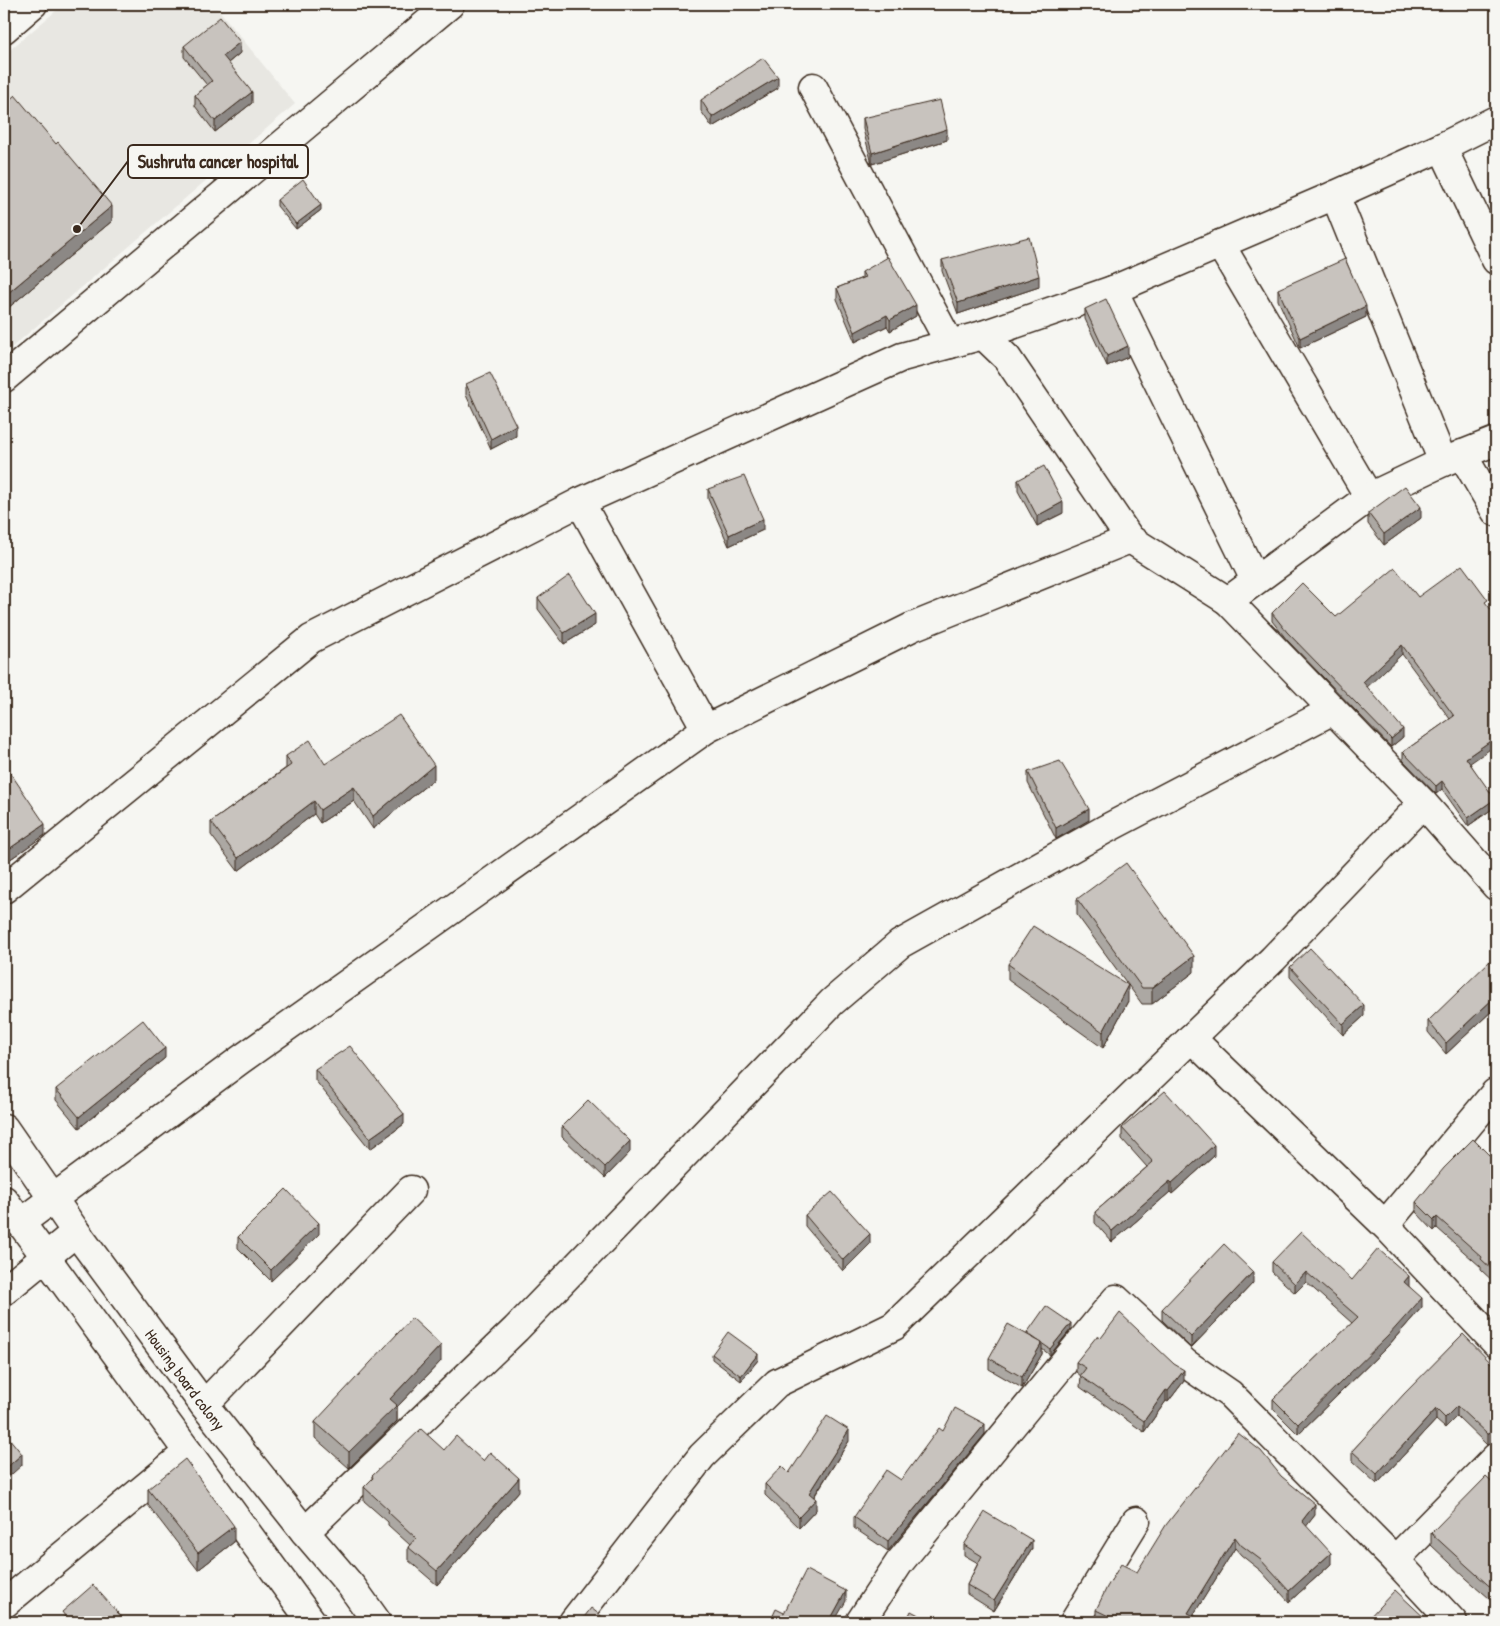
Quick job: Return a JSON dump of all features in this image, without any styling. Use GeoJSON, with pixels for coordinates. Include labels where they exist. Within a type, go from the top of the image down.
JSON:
{"type":"FeatureCollection","features":[{"type":"Feature","properties":{"kind":"street"},"geometry":{"type":"LineString","coordinates":[[4,29],[33,4]]}},
{"type":"Feature","properties":{"kind":"street"},"geometry":{"type":"LineString","coordinates":[[4,378],[450,4]]}},
{"type":"Feature","properties":{"kind":"street"},"geometry":{"type":"LineString","coordinates":[[813,87],[950,344]]}},
{"type":"Feature","properties":{"kind":"street"},"geometry":{"type":"LineString","coordinates":[[4,889],[311,639],[580,502],[902,357],[983,335],[1113,290],[1335,195],[1442,147],[1496,120]]}},
{"type":"Feature","properties":{"kind":"street"},"geometry":{"type":"LineString","coordinates":[[1442,147],[1496,260]]}},
{"type":"Feature","properties":{"kind":"street"},"geometry":{"type":"LineString","coordinates":[[1335,195],[1452,458],[1496,512]]}},
{"type":"Feature","properties":{"kind":"street"},"geometry":{"type":"LineString","coordinates":[[1220,244],[1369,497]]}},
{"type":"Feature","properties":{"kind":"street"},"geometry":{"type":"LineString","coordinates":[[1113,290],[1255,580]]}},
{"type":"Feature","properties":{"kind":"street"},"geometry":{"type":"LineString","coordinates":[[983,335],[1007,358],[1130,538],[1228,601],[1423,803],[1496,886]]}},
{"type":"Feature","properties":{"kind":"street"},"geometry":{"type":"LineString","coordinates":[[1228,601],[1369,497],[1452,458],[1496,441]]}},
{"type":"Feature","properties":{"kind":"street"},"geometry":{"type":"LineString","coordinates":[[580,502],[706,729]]}},
{"type":"Feature","properties":{"kind":"street"},"geometry":{"type":"LineString","coordinates":[[20,1223],[240,1060],[706,729],[912,627],[1130,538]]}},
{"type":"Feature","properties":{"kind":"street"},"geometry":{"type":"LineString","coordinates":[[305,1532],[516,1329],[832,1002],[900,944],[1104,830],[1333,710]]}},
{"type":"Feature","properties":{"kind":"street"},"geometry":{"type":"LineString","coordinates":[[573,1622],[702,1456],[777,1383],[894,1326],[1273,959],[1423,803]]}},
{"type":"Feature","properties":{"kind":"street"},"geometry":{"type":"LineString","coordinates":[[1191,1038],[1385,1225],[1496,1344]]}},
{"type":"Feature","properties":{"kind":"street"},"geometry":{"type":"LineString","coordinates":[[1385,1225],[1496,1094]]}},
{"type":"Feature","properties":{"kind":"street","name":"Housing board colony"},"geometry":{"type":"LineString","coordinates":[[4,1128],[76,1232],[204,1405],[305,1532],[352,1587],[377,1622]]}},
{"type":"Feature","properties":{"kind":"street"},"geometry":{"type":"LineString","coordinates":[[204,1405],[411,1190]]}},
{"type":"Feature","properties":{"kind":"street"},"geometry":{"type":"LineString","coordinates":[[4,1200],[312,1622]]}},
{"type":"Feature","properties":{"kind":"street"},"geometry":{"type":"LineString","coordinates":[[4,1291],[76,1232]]}},
{"type":"Feature","properties":{"kind":"street"},"geometry":{"type":"LineString","coordinates":[[860,1622],[899,1563],[1116,1299],[1185,1364],[1230,1394],[1395,1560],[1443,1618]]}},
{"type":"Feature","properties":{"kind":"street"},"geometry":{"type":"LineString","coordinates":[[4,1604],[188,1452]]}},
{"type":"Feature","properties":{"kind":"street"},"geometry":{"type":"LineString","coordinates":[[1395,1560],[1496,1457]]}},
{"type":"Feature","properties":{"kind":"street"},"geometry":{"type":"LineString","coordinates":[[1074,1622],[1136,1521]]}},
{"type":"Feature","properties":{"kind":"shaded area"},"geometry":{"type":"Polygon","coordinates":[[[64,4],[214,4],[295,104],[4,354],[4,55],[64,4]]]}},
{"type":"Feature","properties":{"kind":"building"},"geometry":{"type":"Polygon","coordinates":[[[220,17],[240,42],[223,56],[252,92],[215,121],[195,95],[212,81],[184,46],[220,17]]]}},
{"type":"Feature","properties":{"kind":"building"},"geometry":{"type":"Polygon","coordinates":[[[763,58],[778,77],[712,117],[701,100],[763,58]]]}},
{"type":"Feature","properties":{"kind":"building"},"geometry":{"type":"Polygon","coordinates":[[[15,95],[112,206],[8,293],[4,287],[4,105],[15,95]]]}},
{"type":"Feature","properties":{"kind":"building"},"geometry":{"type":"Polygon","coordinates":[[[940,100],[947,129],[872,153],[863,118],[940,100]]]}},
{"type":"Feature","properties":{"kind":"building"},"geometry":{"type":"Polygon","coordinates":[[[303,179],[321,205],[296,224],[277,200],[303,179]]]}},
{"type":"Feature","properties":{"kind":"building"},"geometry":{"type":"Polygon","coordinates":[[[1029,237],[1039,276],[958,303],[942,260],[1029,237]]]}},
{"type":"Feature","properties":{"kind":"building"},"geometry":{"type":"Polygon","coordinates":[[[888,257],[916,305],[890,320],[887,315],[855,332],[837,288],[865,277],[862,272],[888,257]]]}},
{"type":"Feature","properties":{"kind":"building"},"geometry":{"type":"Polygon","coordinates":[[[1345,259],[1366,306],[1300,338],[1278,289],[1345,259]]]}},
{"type":"Feature","properties":{"kind":"building"},"geometry":{"type":"Polygon","coordinates":[[[1106,299],[1128,346],[1107,356],[1085,309],[1106,299]]]}},
{"type":"Feature","properties":{"kind":"building"},"geometry":{"type":"Polygon","coordinates":[[[490,373],[516,425],[491,439],[466,384],[490,373]]]}},
{"type":"Feature","properties":{"kind":"building"},"geometry":{"type":"Polygon","coordinates":[[[1044,466],[1063,502],[1037,516],[1018,480],[1044,466]]]}},
{"type":"Feature","properties":{"kind":"building"},"geometry":{"type":"Polygon","coordinates":[[[744,476],[763,519],[729,535],[708,489],[744,476]]]}},
{"type":"Feature","properties":{"kind":"building"},"geometry":{"type":"Polygon","coordinates":[[[1405,486],[1421,507],[1384,534],[1368,513],[1405,486]]]}},
{"type":"Feature","properties":{"kind":"building"},"geometry":{"type":"Polygon","coordinates":[[[1462,565],[1488,600],[1485,602],[1496,616],[1496,737],[1466,758],[1495,799],[1468,818],[1442,781],[1436,786],[1403,752],[1454,716],[1402,645],[1363,682],[1403,729],[1391,739],[1287,632],[1272,613],[1302,583],[1336,617],[1395,568],[1418,597],[1462,565]]]}},
{"type":"Feature","properties":{"kind":"building"},"geometry":{"type":"Polygon","coordinates":[[[570,575],[595,614],[564,633],[538,598],[570,575]]]}},
{"type":"Feature","properties":{"kind":"building"},"geometry":{"type":"Polygon","coordinates":[[[399,715],[434,765],[373,816],[354,787],[320,810],[314,801],[238,858],[211,822],[291,765],[286,756],[310,740],[325,764],[399,715]]]}},
{"type":"Feature","properties":{"kind":"building"},"geometry":{"type":"Polygon","coordinates":[[[1060,761],[1089,809],[1056,828],[1028,772],[1060,761]]]}},
{"type":"Feature","properties":{"kind":"building"},"geometry":{"type":"Polygon","coordinates":[[[9,771],[45,824],[9,849],[4,842],[4,775],[9,771]]]}},
{"type":"Feature","properties":{"kind":"building"},"geometry":{"type":"Polygon","coordinates":[[[1126,863],[1194,956],[1152,988],[1142,988],[1077,899],[1126,863]]]}},
{"type":"Feature","properties":{"kind":"building"},"geometry":{"type":"Polygon","coordinates":[[[1033,926],[1128,985],[1103,1032],[1008,964],[1033,926]]]}},
{"type":"Feature","properties":{"kind":"building"},"geometry":{"type":"Polygon","coordinates":[[[1310,948],[1364,1005],[1343,1024],[1290,967],[1310,948]]]}},
{"type":"Feature","properties":{"kind":"building"},"geometry":{"type":"Polygon","coordinates":[[[1494,957],[1496,959],[1496,996],[1446,1043],[1428,1021],[1494,957]]]}},
{"type":"Feature","properties":{"kind":"building"},"geometry":{"type":"Polygon","coordinates":[[[143,1020],[165,1048],[79,1117],[56,1089],[143,1020]]]}},
{"type":"Feature","properties":{"kind":"building"},"geometry":{"type":"Polygon","coordinates":[[[350,1046],[404,1114],[370,1138],[315,1069],[350,1046]]]}},
{"type":"Feature","properties":{"kind":"building"},"geometry":{"type":"Polygon","coordinates":[[[1165,1091],[1214,1145],[1172,1183],[1170,1181],[1112,1231],[1095,1212],[1153,1162],[1122,1128],[1165,1091]]]}},
{"type":"Feature","properties":{"kind":"building"},"geometry":{"type":"Polygon","coordinates":[[[588,1100],[630,1141],[605,1167],[562,1126],[588,1100]]]}},
{"type":"Feature","properties":{"kind":"building"},"geometry":{"type":"Polygon","coordinates":[[[1473,1139],[1496,1162],[1496,1273],[1481,1259],[1482,1257],[1437,1217],[1434,1220],[1416,1202],[1444,1168],[1473,1139]]]}},
{"type":"Feature","properties":{"kind":"building"},"geometry":{"type":"Polygon","coordinates":[[[286,1189],[319,1223],[271,1270],[238,1237],[286,1189]]]}},
{"type":"Feature","properties":{"kind":"building"},"geometry":{"type":"Polygon","coordinates":[[[832,1192],[870,1234],[843,1260],[805,1215],[832,1192]]]}},
{"type":"Feature","properties":{"kind":"building"},"geometry":{"type":"Polygon","coordinates":[[[1301,1232],[1352,1280],[1378,1249],[1409,1276],[1404,1282],[1422,1298],[1388,1336],[1298,1424],[1273,1399],[1358,1317],[1306,1272],[1295,1284],[1272,1262],[1301,1232]]]}},
{"type":"Feature","properties":{"kind":"building"},"geometry":{"type":"Polygon","coordinates":[[[1224,1244],[1253,1272],[1191,1337],[1162,1309],[1224,1244]]]}},
{"type":"Feature","properties":{"kind":"building"},"geometry":{"type":"Polygon","coordinates":[[[1046,1306],[1071,1323],[1050,1349],[1027,1333],[1046,1306]]]}},
{"type":"Feature","properties":{"kind":"building"},"geometry":{"type":"Polygon","coordinates":[[[1120,1313],[1174,1364],[1184,1370],[1168,1391],[1166,1390],[1144,1421],[1080,1376],[1086,1368],[1076,1362],[1097,1336],[1101,1338],[1120,1313]]]}},
{"type":"Feature","properties":{"kind":"building"},"geometry":{"type":"Polygon","coordinates":[[[412,1318],[441,1345],[390,1399],[397,1405],[349,1452],[315,1422],[412,1318]]]}},
{"type":"Feature","properties":{"kind":"building"},"geometry":{"type":"Polygon","coordinates":[[[1008,1324],[1042,1343],[1022,1377],[989,1358],[1008,1324]]]}},
{"type":"Feature","properties":{"kind":"building"},"geometry":{"type":"Polygon","coordinates":[[[728,1332],[758,1354],[741,1376],[712,1354],[728,1332]]]}},
{"type":"Feature","properties":{"kind":"building"},"geometry":{"type":"Polygon","coordinates":[[[1463,1334],[1496,1368],[1495,1432],[1487,1434],[1457,1406],[1445,1418],[1436,1409],[1377,1474],[1352,1451],[1404,1394],[1463,1334]]]}},
{"type":"Feature","properties":{"kind":"building"},"geometry":{"type":"Polygon","coordinates":[[[955,1408],[985,1424],[888,1541],[854,1517],[886,1470],[901,1480],[939,1428],[943,1431],[955,1408]]]}},
{"type":"Feature","properties":{"kind":"building"},"geometry":{"type":"Polygon","coordinates":[[[827,1416],[849,1430],[809,1493],[816,1499],[799,1517],[765,1484],[782,1466],[789,1473],[827,1416]]]}},
{"type":"Feature","properties":{"kind":"building"},"geometry":{"type":"Polygon","coordinates":[[[421,1429],[444,1450],[456,1436],[483,1461],[490,1452],[519,1478],[437,1571],[408,1547],[416,1538],[364,1487],[373,1478],[372,1476],[421,1429]]]}},
{"type":"Feature","properties":{"kind":"building"},"geometry":{"type":"Polygon","coordinates":[[[4,1432],[22,1454],[4,1470],[4,1432]]]}},
{"type":"Feature","properties":{"kind":"building"},"geometry":{"type":"Polygon","coordinates":[[[1238,1433],[1261,1451],[1281,1476],[1315,1504],[1302,1521],[1331,1553],[1289,1591],[1261,1560],[1241,1545],[1235,1537],[1188,1613],[1207,1622],[1121,1622],[1096,1610],[1121,1564],[1137,1572],[1166,1525],[1238,1433]]]}},
{"type":"Feature","properties":{"kind":"building"},"geometry":{"type":"Polygon","coordinates":[[[185,1459],[234,1526],[198,1553],[148,1489],[185,1459]]]}},
{"type":"Feature","properties":{"kind":"building"},"geometry":{"type":"Polygon","coordinates":[[[1486,1477],[1496,1486],[1496,1592],[1431,1533],[1486,1477]]]}},
{"type":"Feature","properties":{"kind":"building"},"geometry":{"type":"Polygon","coordinates":[[[985,1512],[1032,1540],[994,1601],[967,1585],[982,1556],[964,1545],[985,1512]]]}},
{"type":"Feature","properties":{"kind":"building"},"geometry":{"type":"Polygon","coordinates":[[[806,1570],[846,1591],[829,1622],[770,1622],[776,1609],[784,1613],[806,1570]]]}},
{"type":"Feature","properties":{"kind":"building"},"geometry":{"type":"Polygon","coordinates":[[[93,1585],[126,1622],[57,1622],[65,1616],[62,1612],[93,1585]]]}},
{"type":"Feature","properties":{"kind":"building"},"geometry":{"type":"Polygon","coordinates":[[[1395,1590],[1429,1622],[1365,1622],[1395,1590]]]}},
{"type":"Feature","properties":{"kind":"building"},"geometry":{"type":"Polygon","coordinates":[[[591,1608],[609,1622],[577,1622],[591,1608]]]}},
{"type":"Feature","properties":{"kind":"building"},"geometry":{"type":"Polygon","coordinates":[[[911,1611],[932,1622],[906,1622],[911,1611]]]}},
{"type":"Feature","properties":{"kind":"place","name":"Sushruta cancer hospital"},"geometry":{"type":"Point","coordinates":[77,229]}}]}
